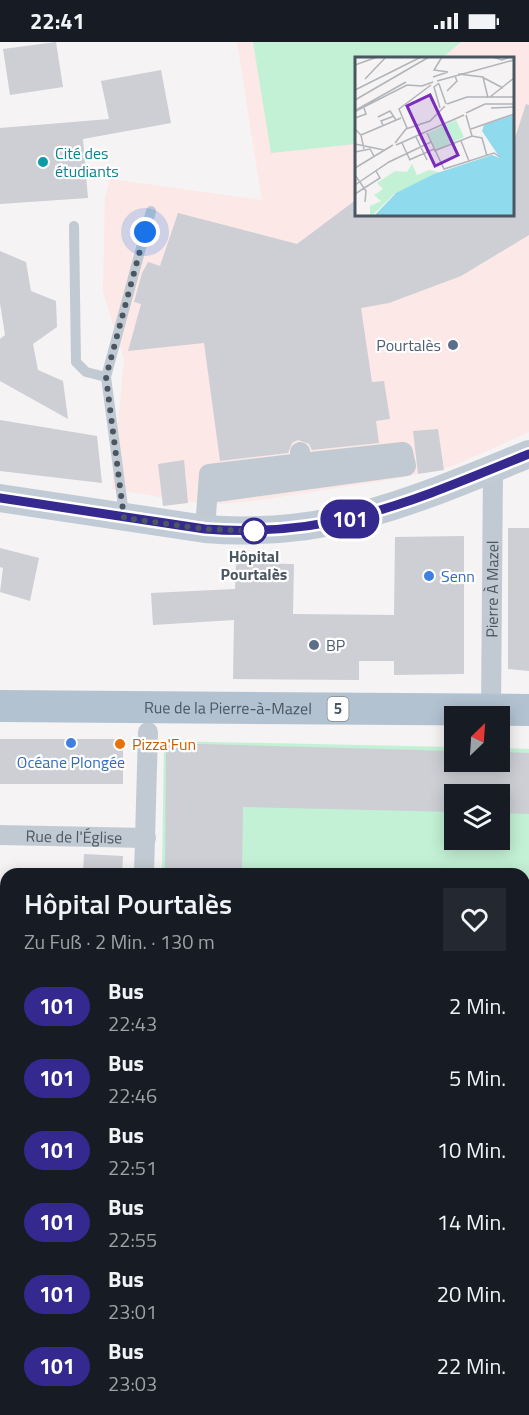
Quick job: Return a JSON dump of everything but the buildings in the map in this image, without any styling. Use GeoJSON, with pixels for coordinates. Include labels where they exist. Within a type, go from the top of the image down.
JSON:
{"type":"FeatureCollection","features":[{"type":"Feature","properties":{"kind":"main road","name":"Rue de la Pierre-à-Mazel"},"geometry":{"type":"LineString","coordinates":[[0,706],[444,709]]}},
{"type":"Feature","properties":{"kind":"main road","name":"Rue de la Pierre-à-Mazel"},"geometry":{"type":"LineString","coordinates":[[510,710],[529,710]]}},
{"type":"Feature","properties":{"kind":"street"},"geometry":{"type":"LineString","coordinates":[[205,529],[209,474],[301,458],[403,452],[406,466],[209,493]]}},
{"type":"Feature","properties":{"kind":"street"},"geometry":{"type":"LineString","coordinates":[[0,498],[205,529],[268,531],[301,529],[339,522],[401,504],[529,454]]}},
{"type":"Feature","properties":{"kind":"street","name":"Pierre À Mazel"},"geometry":{"type":"LineString","coordinates":[[491,706],[493,469]]}},
{"type":"Feature","properties":{"kind":"street"},"geometry":{"type":"LineString","coordinates":[[144,868],[148,732]]}},
{"type":"Feature","properties":{"kind":"street","name":"Rue de l'Église"},"geometry":{"type":"LineString","coordinates":[[0,835],[146,838]]}},
{"type":"Feature","properties":{"kind":"lane"},"geometry":{"type":"LineString","coordinates":[[124,518],[106,377],[151,212]]}},
{"type":"Feature","properties":{"kind":"lane"},"geometry":{"type":"LineString","coordinates":[[74,226],[76,362],[86,372],[106,377]]}},
{"type":"Feature","properties":{"kind":"shaded area"},"geometry":{"type":"Polygon","coordinates":[[[237,42],[529,42],[529,432],[453,466],[395,479],[260,500],[209,505],[112,489],[124,359],[103,292],[105,197],[110,179],[262,200],[237,42]]]}},
{"type":"Feature","properties":{"kind":"green space"},"geometry":{"type":"Polygon","coordinates":[[[253,42],[461,42],[443,57],[355,57],[355,144],[271,153],[253,42]]]}},
{"type":"Feature","properties":{"kind":"green space"},"geometry":{"type":"Polygon","coordinates":[[[164,741],[444,747],[444,772],[510,772],[510,748],[529,749],[529,868],[162,868],[164,741]]]}},
{"type":"Feature","properties":{"kind":"bus line","name":"101"},"geometry":{"type":"LineString","coordinates":[[0,498],[205,529],[268,531],[301,529],[376,513],[426,496],[529,454]]}},
{"type":"Feature","properties":{"kind":"place","name":"Cité des étudiants"},"geometry":{"type":"Point","coordinates":[43,162]}},
{"type":"Feature","properties":{"kind":"place","name":"Pourtalès"},"geometry":{"type":"Point","coordinates":[453,345]}},
{"type":"Feature","properties":{"kind":"place","name":"Hôpital Pourtalès"},"geometry":{"type":"Point","coordinates":[254,531]}},
{"type":"Feature","properties":{"kind":"place","name":"Senn"},"geometry":{"type":"Point","coordinates":[429,576]}},
{"type":"Feature","properties":{"kind":"place","name":"BP"},"geometry":{"type":"Point","coordinates":[314,645]}},
{"type":"Feature","properties":{"kind":"place","name":"Océane Plongée"},"geometry":{"type":"Point","coordinates":[71,743]}},
{"type":"Feature","properties":{"kind":"place","name":"Pizza'Fun"},"geometry":{"type":"Point","coordinates":[120,744]}},
{"type":"Feature","properties":{"kind":"route"},"geometry":{"type":"LineString","coordinates":[[145,232],[106,377],[124,518],[205,529],[254,531]]}}]}
